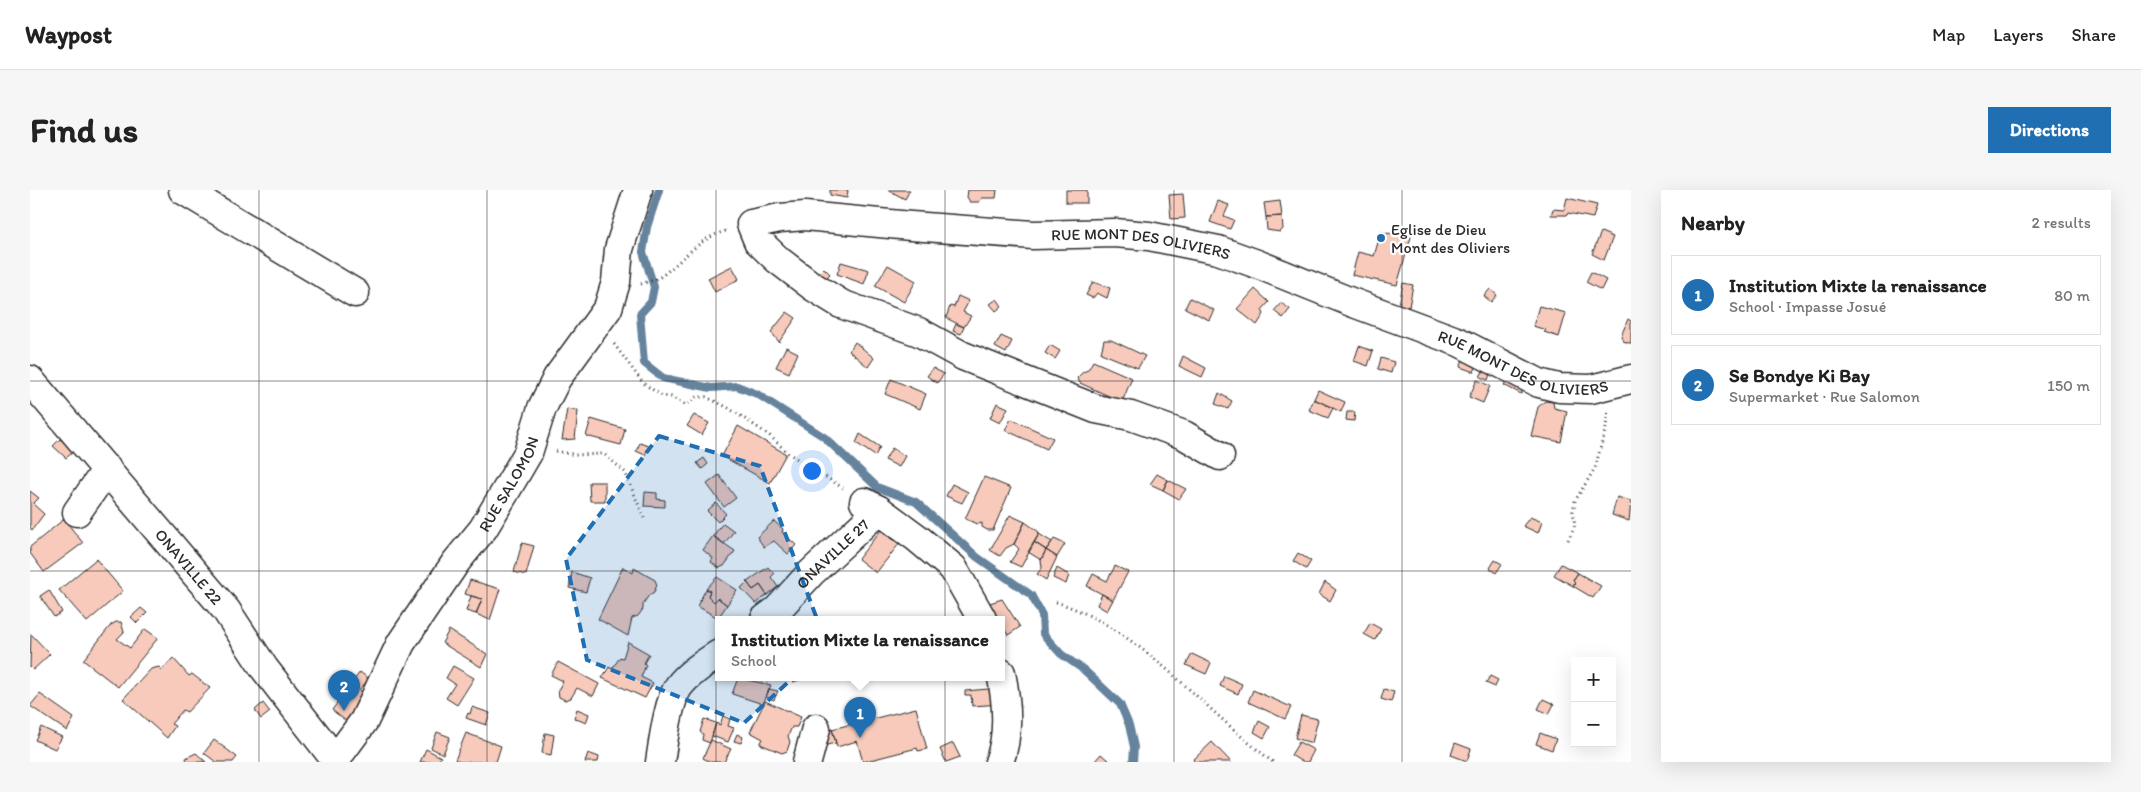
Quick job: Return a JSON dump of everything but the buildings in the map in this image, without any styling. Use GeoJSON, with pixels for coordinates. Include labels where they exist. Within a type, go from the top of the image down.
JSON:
{"type":"FeatureCollection","features":[{"type":"Feature","properties":{"kind":"street"},"geometry":{"type":"LineString","coordinates":[[183,190],[355,293]]}},
{"type":"Feature","properties":{"kind":"street","name":"RUE SALOMON"},"geometry":{"type":"LineString","coordinates":[[336,760],[364,722],[401,643],[456,562],[483,529],[528,453],[542,408],[557,378],[608,308],[616,282],[619,249],[638,190]]}},
{"type":"Feature","properties":{"kind":"street","name":"RUE MONT DES OLIVIERS"},"geometry":{"type":"LineString","coordinates":[[751,224],[780,218],[805,216],[1034,235],[1115,233],[1180,241],[1218,250],[1257,264],[1359,306],[1459,342],[1539,383],[1559,388],[1591,389],[1621,381]]}},
{"type":"Feature","properties":{"kind":"street"},"geometry":{"type":"LineString","coordinates":[[751,224],[758,241],[778,260],[812,286],[841,304],[919,332],[963,356],[1096,409],[1131,416],[1184,435],[1220,456]]}},
{"type":"Feature","properties":{"kind":"street","name":"ONAVILLE 22"},"geometry":{"type":"LineString","coordinates":[[30,380],[226,610],[264,668],[336,760]]}},
{"type":"Feature","properties":{"kind":"street"},"geometry":{"type":"LineString","coordinates":[[77,512],[107,469]]}},
{"type":"Feature","properties":{"kind":"street"},"geometry":{"type":"LineString","coordinates":[[872,506],[917,538],[954,568],[980,616]]}},
{"type":"Feature","properties":{"kind":"street","name":"ONAVILLE 27"},"geometry":{"type":"LineString","coordinates":[[768,616],[777,610],[872,506]]}},
{"type":"Feature","properties":{"kind":"street"},"geometry":{"type":"LineString","coordinates":[[660,762],[670,713],[678,687],[695,671],[715,657]]}},
{"type":"Feature","properties":{"kind":"street"},"geometry":{"type":"LineString","coordinates":[[999,762],[1006,725],[1006,696],[1003,681]]}},
{"type":"Feature","properties":{"kind":"street"},"geometry":{"type":"LineString","coordinates":[[807,762],[816,728]]}},
{"type":"Feature","properties":{"kind":"path"},"geometry":{"type":"LineString","coordinates":[[641,284],[659,278],[688,252],[718,233],[751,224]]}},
{"type":"Feature","properties":{"kind":"path"},"geometry":{"type":"LineString","coordinates":[[608,308],[612,342],[643,383],[662,396],[672,397],[686,405],[696,397],[706,397],[728,407],[769,435],[788,453],[872,506]]}},
{"type":"Feature","properties":{"kind":"path"},"geometry":{"type":"LineString","coordinates":[[1568,540],[1575,525],[1575,501],[1595,468],[1621,381]]}},
{"type":"Feature","properties":{"kind":"path"},"geometry":{"type":"LineString","coordinates":[[528,453],[558,450],[575,455],[604,454],[625,472],[644,518]]}},
{"type":"Feature","properties":{"kind":"path"},"geometry":{"type":"LineString","coordinates":[[1056,602],[1075,608],[1105,622],[1137,644],[1273,762]]}},
{"type":"Feature","properties":{"kind":"highlighted area"},"geometry":{"type":"Polygon","coordinates":[[[659,436],[760,466],[827,646],[744,723],[587,660],[566,559],[659,436]]]}},
{"type":"Feature","properties":{"kind":"waterway"},"geometry":{"type":"LineString","coordinates":[[659,190],[647,227],[643,252],[654,287],[651,302],[640,314],[644,363],[663,378],[711,388],[737,386],[757,394],[824,437],[877,487],[916,502],[977,557],[1031,595],[1042,615],[1043,634],[1061,654],[1084,670],[1120,704],[1129,725],[1134,747],[1133,762]]}},
{"type":"Feature","properties":{"kind":"place","name":"Eglise de Dieu Mont des Oliviers"},"geometry":{"type":"Point","coordinates":[1381,238]}},
{"type":"Feature","properties":{"kind":"place","name":"Se Bondye Ki Bay"},"geometry":{"type":"Point","coordinates":[344,711]}},
{"type":"Feature","properties":{"kind":"place","name":"Institution Mixte la renaissance"},"geometry":{"type":"Point","coordinates":[860,738]}}]}
